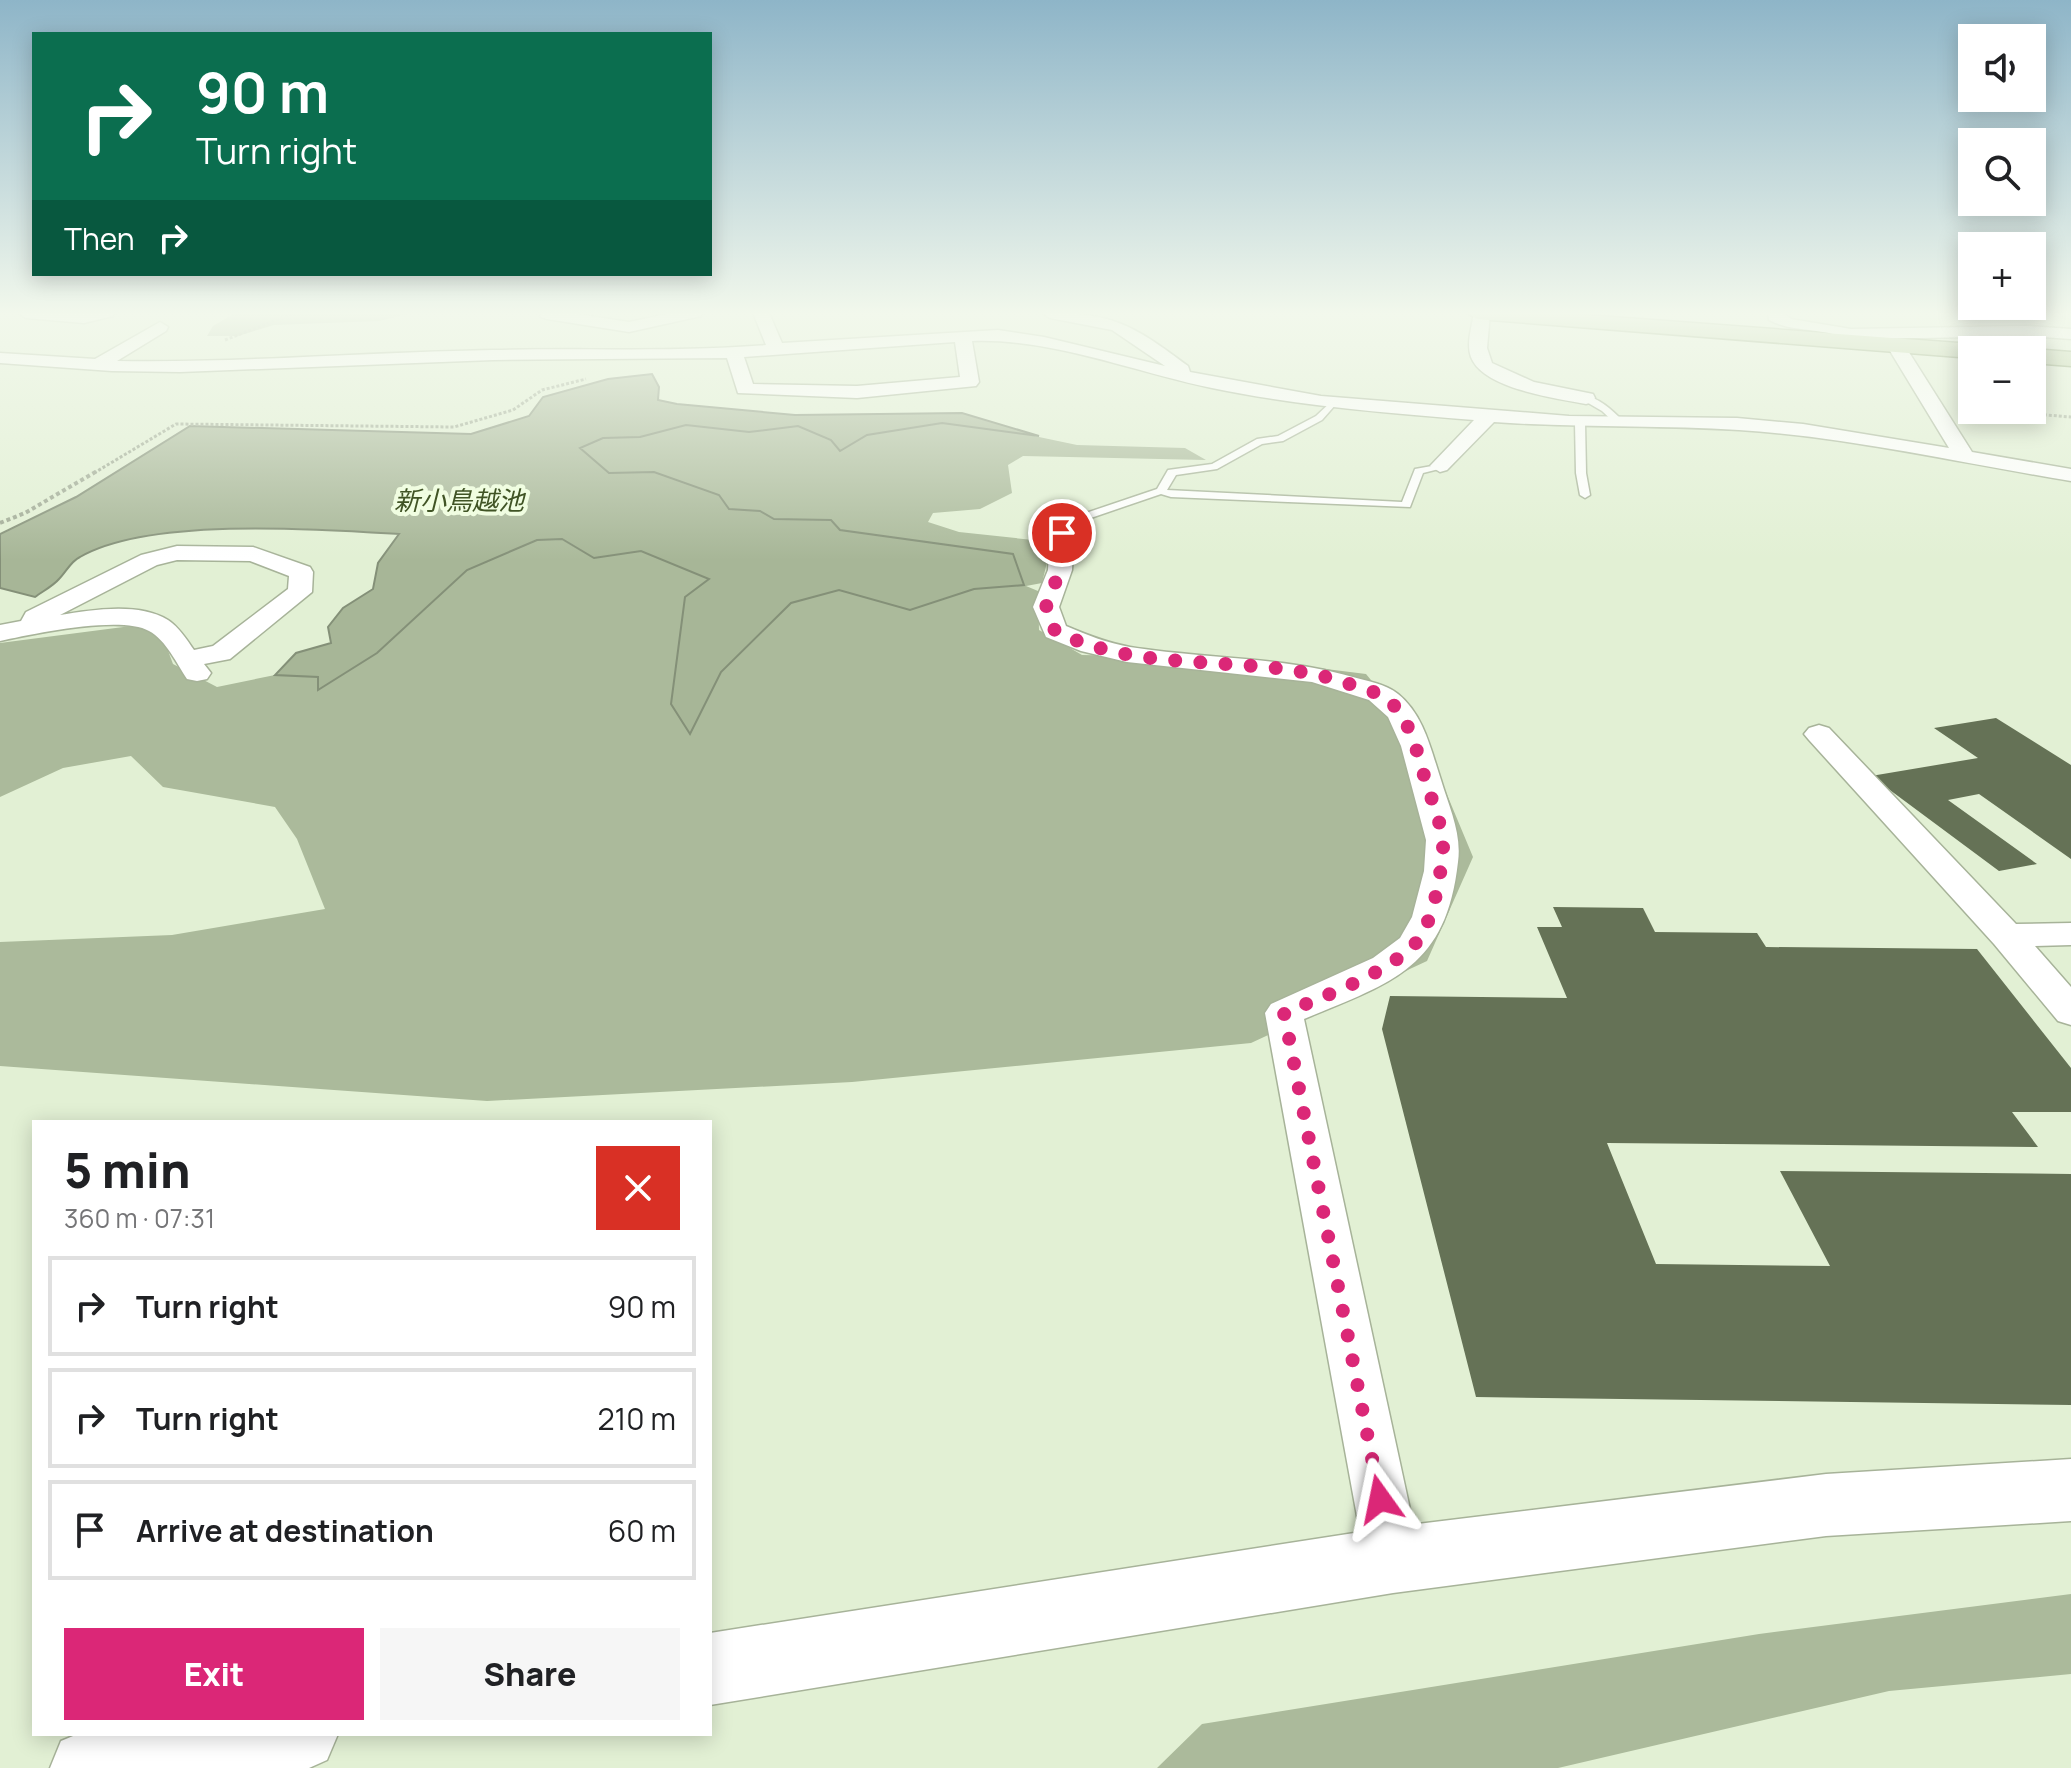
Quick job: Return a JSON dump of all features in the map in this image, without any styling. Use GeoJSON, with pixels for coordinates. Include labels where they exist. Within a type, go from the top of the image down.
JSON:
{"type":"FeatureCollection","features":[{"type":"Feature","properties":{"kind":"street"},"geometry":{"type":"LineString","coordinates":[[1291,396],[1333,403],[1580,423],[1737,424],[1803,430],[2071,475]]}},
{"type":"Feature","properties":{"kind":"street"},"geometry":{"type":"LineString","coordinates":[[1574,396],[1586,398]]}},
{"type":"Feature","properties":{"kind":"street"},"geometry":{"type":"LineString","coordinates":[[1927,396],[1964,456]]}},
{"type":"Feature","properties":{"kind":"street"},"geometry":{"type":"LineString","coordinates":[[1440,466],[1490,415]]}},
{"type":"Feature","properties":{"kind":"street"},"geometry":{"type":"LineString","coordinates":[[1062,533],[1060,570],[1046,607],[1055,631],[1102,650],[1133,657],[1280,668],[1330,677],[1385,697],[1406,722],[1414,742],[1445,845],[1435,902],[1414,945],[1359,982],[1284,1013],[1393,1560]]}},
{"type":"Feature","properties":{"kind":"street"},"geometry":{"type":"LineString","coordinates":[[0,633],[32,626],[124,616],[158,625],[192,666],[221,653],[300,592],[301,572],[253,554],[177,553],[149,560],[35,617],[32,626]]}},
{"type":"Feature","properties":{"kind":"street"},"geometry":{"type":"LineString","coordinates":[[1819,734],[2007,936],[2071,1012]]}},
{"type":"Feature","properties":{"kind":"street"},"geometry":{"type":"LineString","coordinates":[[2007,936],[2071,934]]}},
{"type":"Feature","properties":{"kind":"street"},"geometry":{"type":"LineString","coordinates":[[712,1669],[1393,1560],[1826,1505],[2071,1490]]}},
{"type":"Feature","properties":{"kind":"street"},"geometry":{"type":"LineString","coordinates":[[88,1768],[288,1736]]}},
{"type":"Feature","properties":{"kind":"lane"},"geometry":{"type":"LineString","coordinates":[[1586,398],[1605,409],[1621,424]]}},
{"type":"Feature","properties":{"kind":"lane"},"geometry":{"type":"LineString","coordinates":[[1161,491],[1172,472],[1214,467],[1260,441],[1280,439],[1319,418],[1333,403]]}},
{"type":"Feature","properties":{"kind":"lane"},"geometry":{"type":"LineString","coordinates":[[1580,423],[1581,473],[1585,495]]}},
{"type":"Feature","properties":{"kind":"lane"},"geometry":{"type":"LineString","coordinates":[[1062,533],[1078,519],[1161,491],[1171,494],[1406,505],[1419,471],[1440,466]]}},
{"type":"Feature","properties":{"kind":"path"},"geometry":{"type":"LineString","coordinates":[[0,523],[25,513],[176,424],[454,427],[513,410],[534,396]]}},
{"type":"Feature","properties":{"kind":"path"},"geometry":{"type":"LineString","coordinates":[[2046,415],[2071,417]]}},
{"type":"Feature","properties":{"kind":"shaded area"},"geometry":{"type":"Polygon","coordinates":[[[942,423],[1020,433],[1077,445],[1185,448],[1206,460],[1023,456],[1008,465],[1012,493],[980,509],[933,513],[928,522],[959,532],[1052,542],[1042,583],[1026,586],[1038,591],[1039,630],[1082,655],[1238,658],[1366,674],[1428,749],[1473,857],[1427,961],[1251,1043],[852,1082],[487,1101],[0,1066],[0,942],[172,935],[325,909],[297,839],[275,807],[163,787],[131,756],[63,768],[0,797],[0,643],[131,626],[161,632],[173,664],[217,687],[275,675],[319,677],[318,689],[377,653],[467,570],[537,540],[561,539],[594,558],[641,551],[709,579],[685,597],[671,704],[690,734],[721,672],[791,603],[839,590],[910,610],[974,589],[1024,585],[1013,554],[839,530],[831,520],[774,519],[760,511],[729,509],[654,472],[609,473],[579,448],[603,438],[640,437],[686,425],[749,432],[798,426],[831,440],[840,451],[867,435],[942,423]]]}},
{"type":"Feature","properties":{"kind":"shaded area"},"geometry":{"type":"Polygon","coordinates":[[[2071,1594],[2071,1674],[1889,1691],[1558,1768],[1157,1768],[1202,1724],[1759,1634],[2071,1594]]]}},
{"type":"Feature","properties":{"kind":"water","name":"新小鳥越池"},"geometry":{"type":"Polygon","coordinates":[[[658,396],[658,400],[677,404],[795,415],[962,413],[1039,436],[942,423],[867,435],[840,451],[831,440],[798,426],[749,432],[686,425],[640,437],[603,438],[580,448],[609,473],[654,472],[719,495],[729,509],[760,511],[774,519],[831,520],[840,530],[1013,554],[1024,585],[974,589],[910,610],[839,590],[791,603],[721,672],[690,734],[671,704],[685,597],[709,579],[641,551],[594,558],[562,539],[537,540],[467,570],[377,653],[318,690],[318,677],[275,675],[296,653],[331,643],[328,627],[343,608],[373,589],[378,563],[399,534],[235,529],[148,536],[110,544],[80,557],[57,582],[35,597],[0,588],[0,534],[76,497],[190,426],[471,434],[529,416],[543,397],[658,396]]]}},
{"type":"Feature","properties":{"kind":"building"},"geometry":{"type":"Polygon","coordinates":[[[1996,718],[2071,765],[2071,859],[1979,794],[1948,800],[2037,864],[1999,871],[1871,776],[1978,758],[1934,728],[1996,718]]]}},
{"type":"Feature","properties":{"kind":"building"},"geometry":{"type":"Polygon","coordinates":[[[1553,907],[1643,908],[1655,932],[1757,933],[1766,947],[1977,949],[2071,1068],[2071,1112],[2012,1112],[2038,1147],[1607,1143],[1656,1264],[1830,1266],[1780,1171],[2071,1174],[2071,1405],[1476,1397],[1382,1029],[1390,996],[1567,998],[1537,927],[1562,927],[1553,907]]]}},
{"type":"Feature","properties":{"kind":"route"},"geometry":{"type":"LineString","coordinates":[[1062,533],[1060,570],[1046,607],[1055,631],[1102,650],[1133,657],[1280,668],[1330,677],[1385,697],[1406,722],[1414,742],[1445,845],[1435,902],[1414,945],[1359,982],[1284,1013],[1380,1499]]}}]}
